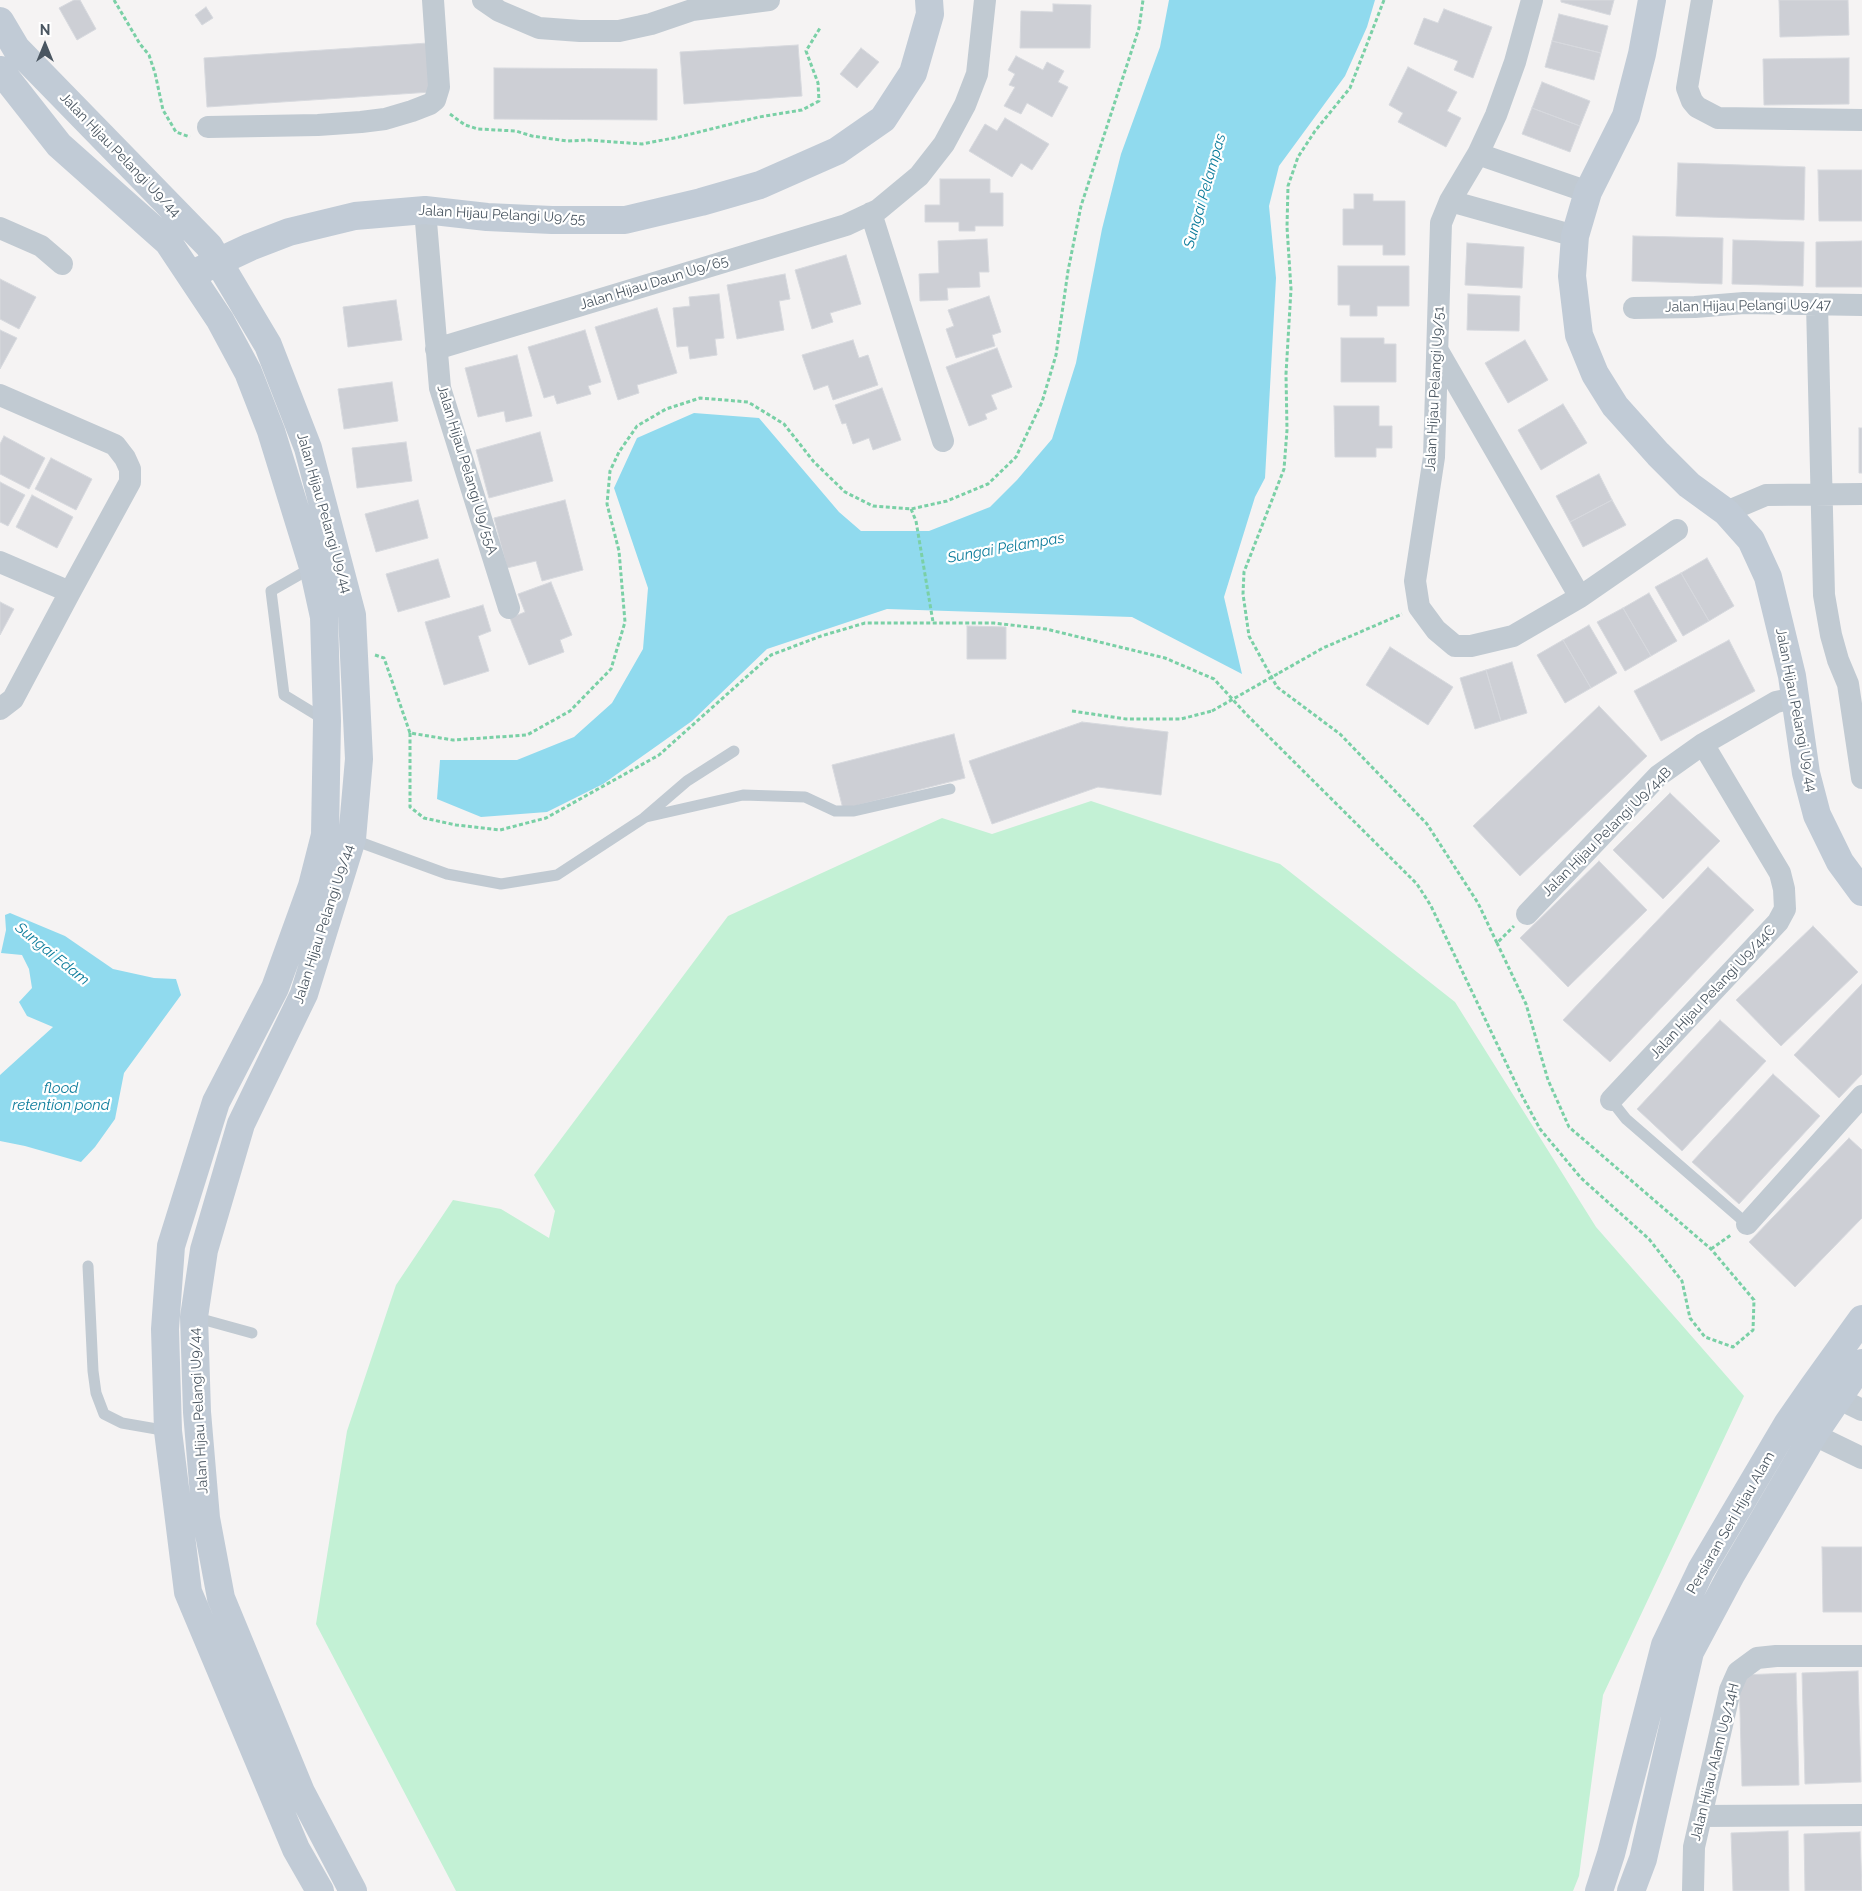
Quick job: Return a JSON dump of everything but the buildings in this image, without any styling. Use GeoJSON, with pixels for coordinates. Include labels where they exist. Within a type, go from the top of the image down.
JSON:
{"type":"FeatureCollection","features":[{"type":"Feature","properties":{"kind":"street"},"geometry":{"type":"LineString","coordinates":[[208,127],[318,125],[361,122],[385,119],[412,112],[430,104],[434,100],[439,87],[433,0]]}},
{"type":"Feature","properties":{"kind":"street"},"geometry":{"type":"LineString","coordinates":[[483,0],[499,12],[539,28],[580,31],[619,31],[651,24],[692,10],[770,0]]}},
{"type":"Feature","properties":{"kind":"street","name":"Jalan Hijau Pelangi U9/55"},"geometry":{"type":"LineString","coordinates":[[190,275],[250,247],[289,232],[355,216],[425,210],[487,217],[552,220],[625,220],[701,202],[760,185],[837,151],[883,119],[912,73],[930,14],[929,0]]}},
{"type":"Feature","properties":{"kind":"street","name":"Jalan Hijau Daun U9/65"},"geometry":{"type":"LineString","coordinates":[[436,349],[846,225],[878,210],[919,176],[944,144],[965,105],[977,74],[985,0]]}},
{"type":"Feature","properties":{"kind":"street","name":"Jalan Hijau Pelangi U9/51"},"geometry":{"type":"LineString","coordinates":[[1532,0],[1515,62],[1496,115],[1478,154],[1450,201],[1441,223],[1434,457],[1415,581],[1419,607],[1436,630],[1455,646],[1471,646],[1513,636],[1580,597],[1677,530]]}},
{"type":"Feature","properties":{"kind":"street","name":"Jalan Hijau Pelangi U9/44"},"geometry":{"type":"LineString","coordinates":[[1652,0],[1642,54],[1626,116],[1588,192],[1575,236],[1572,276],[1579,335],[1595,374],[1615,406],[1689,485],[1726,512],[1751,540],[1768,577],[1792,676],[1806,773],[1817,815],[1840,862],[1862,892]]}},
{"type":"Feature","properties":{"kind":"street"},"geometry":{"type":"LineString","coordinates":[[1702,0],[1687,88],[1692,101],[1697,106],[1718,118],[1862,120]]}},
{"type":"Feature","properties":{"kind":"street","name":"Jalan Hijau Pelangi U9/44"},"geometry":{"type":"LineString","coordinates":[[0,21],[16,48],[209,246],[268,345],[308,448],[352,615],[359,759],[338,837],[304,994],[241,1124],[204,1250],[194,1317],[197,1412],[206,1518],[221,1598],[302,1792],[353,1891]]}},
{"type":"Feature","properties":{"kind":"street","name":"Jalan Hijau Pelangi U9/44"},"geometry":{"type":"LineString","coordinates":[[0,70],[59,145],[168,242],[220,320],[248,372],[271,431],[313,567],[324,617],[327,721],[338,837],[312,886],[275,988],[216,1102],[171,1246],[165,1329],[168,1431],[188,1592],[296,1849],[320,1891]]}},
{"type":"Feature","properties":{"kind":"street"},"geometry":{"type":"LineString","coordinates":[[1478,154],[1588,192]]}},
{"type":"Feature","properties":{"kind":"street"},"geometry":{"type":"LineString","coordinates":[[1450,201],[1575,236]]}},
{"type":"Feature","properties":{"kind":"street","name":"Jalan Hijau Pelangi U9/55A"},"geometry":{"type":"LineString","coordinates":[[425,210],[440,388],[509,608]]}},
{"type":"Feature","properties":{"kind":"street"},"geometry":{"type":"LineString","coordinates":[[871,213],[943,441]]}},
{"type":"Feature","properties":{"kind":"street"},"geometry":{"type":"LineString","coordinates":[[0,228],[42,246],[62,264]]}},
{"type":"Feature","properties":{"kind":"street","name":"Jalan Hijau Pelangi U9/47"},"geometry":{"type":"LineString","coordinates":[[1634,308],[1744,304],[1862,305]]}},
{"type":"Feature","properties":{"kind":"street"},"geometry":{"type":"LineString","coordinates":[[1817,304],[1820,494],[1824,595],[1831,635],[1838,660],[1855,684],[1862,778]]}},
{"type":"Feature","properties":{"kind":"street"},"geometry":{"type":"LineString","coordinates":[[1438,352],[1580,597]]}},
{"type":"Feature","properties":{"kind":"street"},"geometry":{"type":"LineString","coordinates":[[0,395],[115,445],[125,458],[130,469],[130,482],[6,704]]}},
{"type":"Feature","properties":{"kind":"street"},"geometry":{"type":"LineString","coordinates":[[1726,512],[1766,495],[1862,494]]}},
{"type":"Feature","properties":{"kind":"street"},"geometry":{"type":"LineString","coordinates":[[0,562],[70,592]]}},
{"type":"Feature","properties":{"kind":"street","name":"Jalan Hijau Pelangi U9/44B"},"geometry":{"type":"LineString","coordinates":[[1527,914],[1658,776],[1703,744],[1776,702],[1795,698]]}},
{"type":"Feature","properties":{"kind":"street","name":"Jalan Hijau Pelangi U9/44C"},"geometry":{"type":"LineString","coordinates":[[1612,1100],[1778,922],[1785,909],[1784,889],[1780,873],[1703,744]]}},
{"type":"Feature","properties":{"kind":"street"},"geometry":{"type":"LineString","coordinates":[[1747,1224],[1862,1096]]}},
{"type":"Feature","properties":{"kind":"street","name":"Persiaran Seri Hijau Alam"},"geometry":{"type":"LineString","coordinates":[[1599,1891],[1611,1854],[1665,1646],[1701,1570],[1788,1424],[1862,1319]]}},
{"type":"Feature","properties":{"kind":"street","name":"Persiaran Seri Hijau Alam"},"geometry":{"type":"LineString","coordinates":[[1631,1891],[1643,1859],[1690,1652],[1731,1574],[1814,1434],[1850,1404],[1862,1363]]}},
{"type":"Feature","properties":{"kind":"street"},"geometry":{"type":"LineString","coordinates":[[1813,1387],[1850,1404]]}},
{"type":"Feature","properties":{"kind":"street"},"geometry":{"type":"LineString","coordinates":[[1788,1424],[1814,1434],[1862,1458]]}},
{"type":"Feature","properties":{"kind":"street","name":"Jalan Hijau Alam U9/14H"},"geometry":{"type":"LineString","coordinates":[[1693,1891],[1694,1847],[1730,1690],[1738,1672],[1757,1658],[1776,1656],[1862,1656]]}},
{"type":"Feature","properties":{"kind":"street"},"geometry":{"type":"LineString","coordinates":[[1702,1816],[1862,1815]]}},
{"type":"Feature","properties":{"kind":"lane"},"geometry":{"type":"LineString","coordinates":[[313,567],[271,591],[284,696],[327,721]]}},
{"type":"Feature","properties":{"kind":"lane"},"geometry":{"type":"LineString","coordinates":[[338,837],[447,874],[501,884],[557,875],[644,818],[687,781],[734,751]]}},
{"type":"Feature","properties":{"kind":"lane"},"geometry":{"type":"LineString","coordinates":[[644,818],[743,795],[805,797],[835,811],[854,811],[950,789]]}},
{"type":"Feature","properties":{"kind":"lane"},"geometry":{"type":"LineString","coordinates":[[1612,1100],[1626,1119],[1747,1224]]}},
{"type":"Feature","properties":{"kind":"lane"},"geometry":{"type":"LineString","coordinates":[[88,1266],[93,1371],[96,1393],[104,1414],[122,1423],[168,1431]]}},
{"type":"Feature","properties":{"kind":"lane"},"geometry":{"type":"LineString","coordinates":[[194,1317],[252,1333]]}},
{"type":"Feature","properties":{"kind":"path"},"geometry":{"type":"LineString","coordinates":[[114,0],[149,56],[164,110],[176,132],[192,137],[208,127]]}},
{"type":"Feature","properties":{"kind":"path"},"geometry":{"type":"LineString","coordinates":[[410,733],[453,740],[527,735],[570,711],[611,668],[625,622],[619,550],[607,504],[610,471],[619,452],[637,426],[666,409],[700,398],[748,402],[784,424],[814,462],[845,492],[872,506],[911,509],[947,501],[988,484],[1016,457],[1042,402],[1056,354],[1068,271],[1081,206],[1139,28],[1144,0]]}},
{"type":"Feature","properties":{"kind":"path"},"geometry":{"type":"LineString","coordinates":[[354,652],[371,653],[384,658],[410,733],[410,807],[424,818],[456,825],[500,830],[546,818],[659,755],[770,655],[821,636],[865,623],[994,623],[1046,629],[1164,658],[1214,679],[1246,714],[1418,884],[1431,906],[1520,1092],[1540,1129],[1581,1178],[1649,1239],[1682,1281],[1690,1318],[1705,1337],[1732,1347],[1754,1330],[1754,1300],[1711,1249],[1569,1127],[1548,1080],[1526,1004],[1478,903],[1427,824],[1340,734],[1277,687],[1249,636],[1243,594],[1244,572],[1284,469],[1286,374],[1291,289],[1287,227],[1288,186],[1298,157],[1350,88],[1384,0]]}},
{"type":"Feature","properties":{"kind":"path"},"geometry":{"type":"LineString","coordinates":[[434,100],[465,125],[478,129],[516,131],[532,136],[567,141],[642,144],[759,117],[802,110],[819,101],[818,83],[806,51],[820,28]]}},
{"type":"Feature","properties":{"kind":"path"},"geometry":{"type":"LineString","coordinates":[[911,509],[916,520],[933,622]]}},
{"type":"Feature","properties":{"kind":"path"},"geometry":{"type":"LineString","coordinates":[[1072,711],[1126,719],[1182,719],[1212,711],[1324,648],[1419,607]]}},
{"type":"Feature","properties":{"kind":"path"},"geometry":{"type":"LineString","coordinates":[[1497,943],[1527,914]]}},
{"type":"Feature","properties":{"kind":"path"},"geometry":{"type":"LineString","coordinates":[[1711,1249],[1747,1224]]}},
{"type":"Feature","properties":{"kind":"green space"},"geometry":{"type":"Polygon","coordinates":[[[1091,801],[1280,864],[1455,1002],[1596,1227],[1744,1396],[1603,1695],[1579,1876],[1573,1891],[456,1891],[316,1624],[347,1431],[396,1285],[453,1200],[501,1209],[549,1238],[555,1211],[534,1175],[728,916],[942,818],[992,834],[1091,801]]]}},
{"type":"Feature","properties":{"kind":"water","name":"Sungai Pelampas"},"geometry":{"type":"Polygon","coordinates":[[[1169,0],[1375,0],[1367,27],[1345,76],[1279,166],[1269,206],[1276,278],[1265,478],[1255,497],[1224,597],[1242,674],[1132,617],[887,609],[767,649],[692,721],[603,784],[547,812],[481,817],[437,799],[440,760],[517,760],[574,737],[612,703],[643,649],[648,588],[614,488],[637,438],[694,413],[759,418],[839,512],[861,531],[929,531],[990,507],[1017,480],[1052,439],[1076,363],[1102,229],[1121,154],[1160,47],[1169,0]]]}},
{"type":"Feature","properties":{"kind":"water","name":"flood retention pond"},"geometry":{"type":"Polygon","coordinates":[[[10,913],[65,936],[113,969],[154,978],[176,979],[181,995],[124,1073],[115,1119],[95,1147],[81,1162],[0,1141],[0,1075],[53,1027],[27,1016],[19,1002],[32,988],[29,969],[22,955],[1,953],[6,930],[5,915],[10,913]]]}},
{"type":"Feature","properties":{"kind":"water label","name":"Sungai Edam"},"geometry":{"type":"Point","coordinates":[52,954]}}]}
